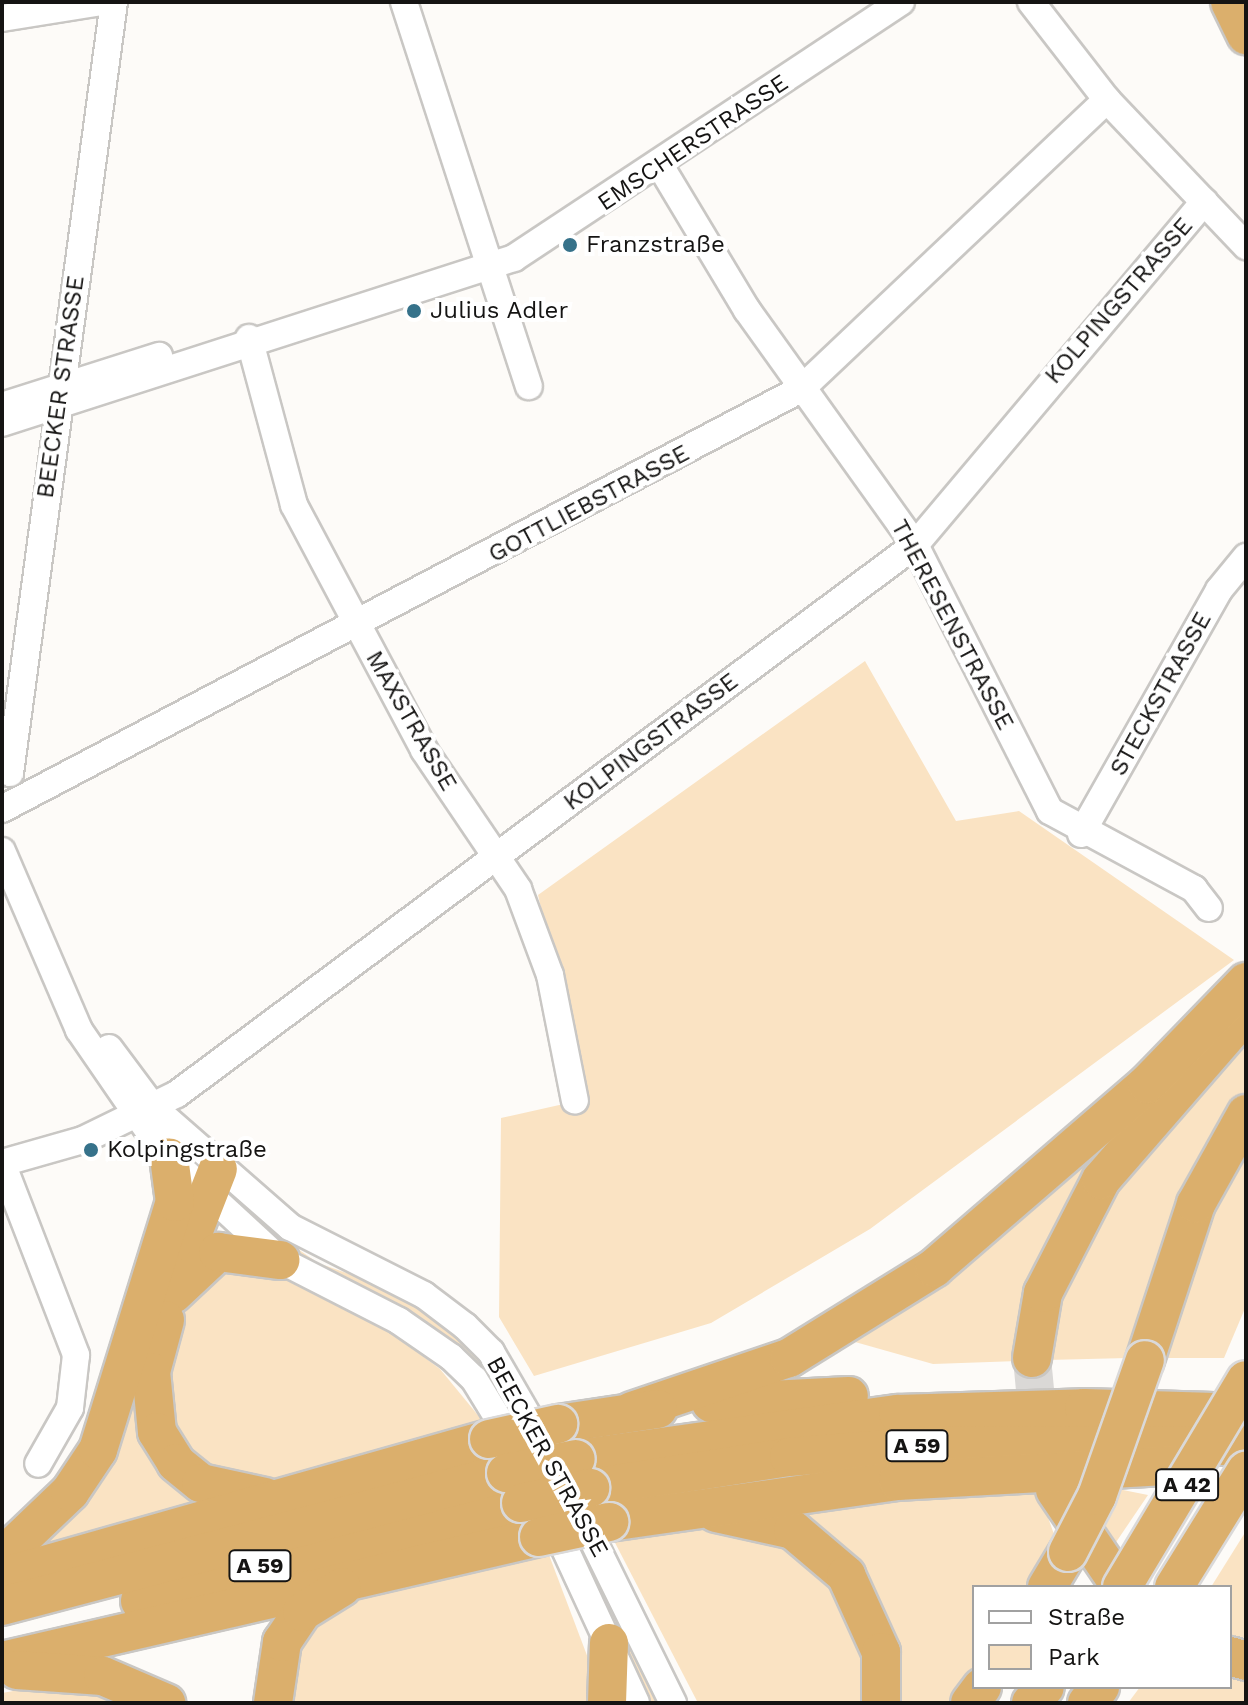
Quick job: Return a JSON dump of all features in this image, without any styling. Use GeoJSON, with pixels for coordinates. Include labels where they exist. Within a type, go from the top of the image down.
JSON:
{"type":"FeatureCollection","features":[{"type":"Feature","properties":{"kind":"highway"},"geometry":{"type":"LineString","coordinates":[[1230,2],[1246,35]]}},
{"type":"Feature","properties":{"kind":"highway"},"geometry":{"type":"LineString","coordinates":[[632,1411],[789,1358],[934,1268],[1147,1084],[1246,982]]}},
{"type":"Feature","properties":{"kind":"highway"},"geometry":{"type":"LineString","coordinates":[[1032,1358],[1043,1293],[1101,1180],[1246,1013]]}},
{"type":"Feature","properties":{"kind":"highway"},"geometry":{"type":"LineString","coordinates":[[1048,1585],[1102,1483],[1196,1204],[1246,1114]]}},
{"type":"Feature","properties":{"kind":"highway"},"geometry":{"type":"LineString","coordinates":[[169,1157],[198,1187]]}},
{"type":"Feature","properties":{"kind":"highway"},"geometry":{"type":"LineString","coordinates":[[198,1187],[151,1372],[157,1432],[176,1463],[201,1483],[236,1495],[281,1497]]}},
{"type":"Feature","properties":{"kind":"highway"},"geometry":{"type":"LineString","coordinates":[[2,1557],[70,1492],[98,1450],[198,1187]]}},
{"type":"Feature","properties":{"kind":"highway"},"geometry":{"type":"LineString","coordinates":[[173,1294],[218,1252],[280,1260]]}},
{"type":"Feature","properties":{"kind":"highway","name":"A 42"},"geometry":{"type":"LineString","coordinates":[[1122,1585],[1246,1380]]}},
{"type":"Feature","properties":{"kind":"highway"},"geometry":{"type":"LineString","coordinates":[[2,1577],[489,1439],[632,1411],[776,1397],[883,1396],[1053,1397],[1084,1408]]}},
{"type":"Feature","properties":{"kind":"highway","name":"A 59"},"geometry":{"type":"LineString","coordinates":[[2,1606],[792,1424],[1084,1408],[1246,1413]]}},
{"type":"Feature","properties":{"kind":"highway","name":"A 59"},"geometry":{"type":"LineString","coordinates":[[583,1474],[932,1445],[1246,1446]]}},
{"type":"Feature","properties":{"kind":"highway"},"geometry":{"type":"LineString","coordinates":[[1070,1480],[1246,1460]]}},
{"type":"Feature","properties":{"kind":"highway","name":"A 42"},"geometry":{"type":"LineString","coordinates":[[1175,1585],[1246,1471]]}},
{"type":"Feature","properties":{"kind":"highway"},"geometry":{"type":"LineString","coordinates":[[2,1661],[369,1572],[682,1507],[913,1479],[1070,1480],[1246,1501]]}},
{"type":"Feature","properties":{"kind":"highway"},"geometry":{"type":"LineString","coordinates":[[1070,1480],[1120,1585]]}},
{"type":"Feature","properties":{"kind":"highway","name":"A 59"},"geometry":{"type":"LineString","coordinates":[[2,1639],[514,1488]]}},
{"type":"Feature","properties":{"kind":"highway"},"geometry":{"type":"LineString","coordinates":[[682,1507],[762,1520],[820,1549],[865,1608],[881,1652],[881,1703]]}},
{"type":"Feature","properties":{"kind":"highway"},"geometry":{"type":"LineString","coordinates":[[273,1703],[277,1656],[302,1612],[369,1572]]}},
{"type":"Feature","properties":{"kind":"highway"},"geometry":{"type":"LineString","coordinates":[[607,1703],[609,1643]]}},
{"type":"Feature","properties":{"kind":"highway"},"geometry":{"type":"LineString","coordinates":[[2,1670],[103,1676],[166,1703]]}},
{"type":"Feature","properties":{"kind":"street"},"geometry":{"type":"LineString","coordinates":[[2,18],[102,2]]}},
{"type":"Feature","properties":{"kind":"street","name":"BEECKER STRASSE"},"geometry":{"type":"LineString","coordinates":[[10,773],[114,2]]}},
{"type":"Feature","properties":{"kind":"street"},"geometry":{"type":"LineString","coordinates":[[404,2],[488,268],[529,386]]}},
{"type":"Feature","properties":{"kind":"street","name":"EMSCHERSTRASSE"},"geometry":{"type":"LineString","coordinates":[[2,406],[59,394],[488,268],[661,167],[901,2]]}},
{"type":"Feature","properties":{"kind":"street"},"geometry":{"type":"LineString","coordinates":[[1031,2],[1107,100],[1246,246]]}},
{"type":"Feature","properties":{"kind":"street","name":"GOTTLIEBSTRASSE"},"geometry":{"type":"LineString","coordinates":[[2,809],[357,629],[801,389],[1107,100]]}},
{"type":"Feature","properties":{"kind":"street","name":"THERESENSTRASSE"},"geometry":{"type":"LineString","coordinates":[[661,167],[801,389],[915,545],[1050,811],[1081,834],[1194,889],[1209,908]]}},
{"type":"Feature","properties":{"kind":"street","name":"KOLPINGSTRASSE"},"geometry":{"type":"LineString","coordinates":[[2,1163],[144,1112],[496,858],[915,545],[1204,202]]}},
{"type":"Feature","properties":{"kind":"street","name":"MAXSTRASSE"},"geometry":{"type":"LineString","coordinates":[[249,338],[294,505],[357,629],[518,889],[550,975],[575,1101]]}},
{"type":"Feature","properties":{"kind":"street","name":"EMSCHERSTRASSE"},"geometry":{"type":"LineString","coordinates":[[2,423],[59,394]]}},
{"type":"Feature","properties":{"kind":"street","name":"STECKSTRASSE"},"geometry":{"type":"LineString","coordinates":[[1081,834],[1219,590],[1246,557]]}},
{"type":"Feature","properties":{"kind":"street","name":"BEECKER STRASSE"},"geometry":{"type":"LineString","coordinates":[[2,851],[57,968],[169,1157]]}},
{"type":"Feature","properties":{"kind":"street","name":"BEECKER STRASSE"},"geometry":{"type":"LineString","coordinates":[[144,1112],[198,1187],[280,1260],[408,1326],[474,1379],[502,1419],[636,1703]]}},
{"type":"Feature","properties":{"kind":"street"},"geometry":{"type":"LineString","coordinates":[[2,1163],[76,1355],[70,1408],[38,1464]]}},
{"type":"Feature","properties":{"kind":"street","name":"BEECKER STRASSE"},"geometry":{"type":"LineString","coordinates":[[198,1187],[290,1227],[424,1295],[491,1352],[673,1703]]}},
{"type":"Feature","properties":{"kind":"green space"},"geometry":{"type":"Polygon","coordinates":[[[865,661],[956,821],[1019,811],[1234,960],[870,1229],[711,1323],[534,1376],[499,1317],[501,1118],[586,1099],[538,895],[865,661]]]}},
{"type":"Feature","properties":{"kind":"green space"},"geometry":{"type":"Polygon","coordinates":[[[1246,1028],[1246,1092],[1181,1196],[1128,1358],[1047,1360],[1056,1294],[1112,1188],[1246,1028]]]}},
{"type":"Feature","properties":{"kind":"green space"},"geometry":{"type":"Polygon","coordinates":[[[1130,1116],[1019,1361],[933,1364],[848,1340],[1130,1116]]]}},
{"type":"Feature","properties":{"kind":"green space"},"geometry":{"type":"Polygon","coordinates":[[[1246,1133],[1246,1306],[1224,1358],[1158,1358],[1246,1133]]]}},
{"type":"Feature","properties":{"kind":"green space"},"geometry":{"type":"Polygon","coordinates":[[[236,1206],[318,1263],[392,1289],[463,1335],[521,1416],[512,1417],[456,1344],[401,1309],[283,1253],[236,1206]]]}},
{"type":"Feature","properties":{"kind":"green space"},"geometry":{"type":"Polygon","coordinates":[[[210,1264],[271,1272],[392,1333],[440,1369],[486,1425],[278,1484],[204,1475],[158,1409],[190,1295],[210,1264]]]}},
{"type":"Feature","properties":{"kind":"green space"},"geometry":{"type":"Polygon","coordinates":[[[140,1373],[220,1501],[21,1558],[140,1373]]]}},
{"type":"Feature","properties":{"kind":"green space"},"geometry":{"type":"Polygon","coordinates":[[[1037,1487],[1055,1537],[1028,1585],[972,1585],[972,1676],[951,1703],[892,1703],[795,1519],[806,1501],[1037,1487]]]}},
{"type":"Feature","properties":{"kind":"green space"},"geometry":{"type":"Polygon","coordinates":[[[1113,1488],[1148,1495],[1106,1557],[1091,1536],[1113,1488]]]}},
{"type":"Feature","properties":{"kind":"green space"},"geometry":{"type":"Polygon","coordinates":[[[710,1525],[771,1537],[827,1577],[864,1656],[863,1703],[698,1703],[611,1535],[710,1525]]]}},
{"type":"Feature","properties":{"kind":"green space"},"geometry":{"type":"Polygon","coordinates":[[[1246,1531],[1246,1651],[1232,1646],[1232,1585],[1212,1585],[1246,1531]]]}},
{"type":"Feature","properties":{"kind":"green space"},"geometry":{"type":"Polygon","coordinates":[[[584,1539],[659,1703],[645,1703],[573,1541],[584,1539]]]}},
{"type":"Feature","properties":{"kind":"green space"},"geometry":{"type":"Polygon","coordinates":[[[546,1547],[591,1666],[588,1703],[280,1703],[279,1670],[340,1595],[546,1547]]]}},
{"type":"Feature","properties":{"kind":"green space"},"geometry":{"type":"Polygon","coordinates":[[[1232,1672],[1246,1676],[1246,1703],[1128,1703],[1138,1689],[1232,1689],[1232,1672]]]}},
{"type":"Feature","properties":{"kind":"green space"},"geometry":{"type":"Polygon","coordinates":[[[58,1683],[129,1703],[2,1703],[2,1693],[58,1683]]]}},
{"type":"Feature","properties":{"kind":"tunnel"},"geometry":{"type":"LineString","coordinates":[[1032,1358],[1040,1443]]}},
{"type":"Feature","properties":{"kind":"place","name":"Franzstraße"},"geometry":{"type":"Point","coordinates":[570,245]}},
{"type":"Feature","properties":{"kind":"place","name":"Julius Adler"},"geometry":{"type":"Point","coordinates":[414,311]}},
{"type":"Feature","properties":{"kind":"place","name":"Kolpingstraße"},"geometry":{"type":"Point","coordinates":[91,1150]}}]}
